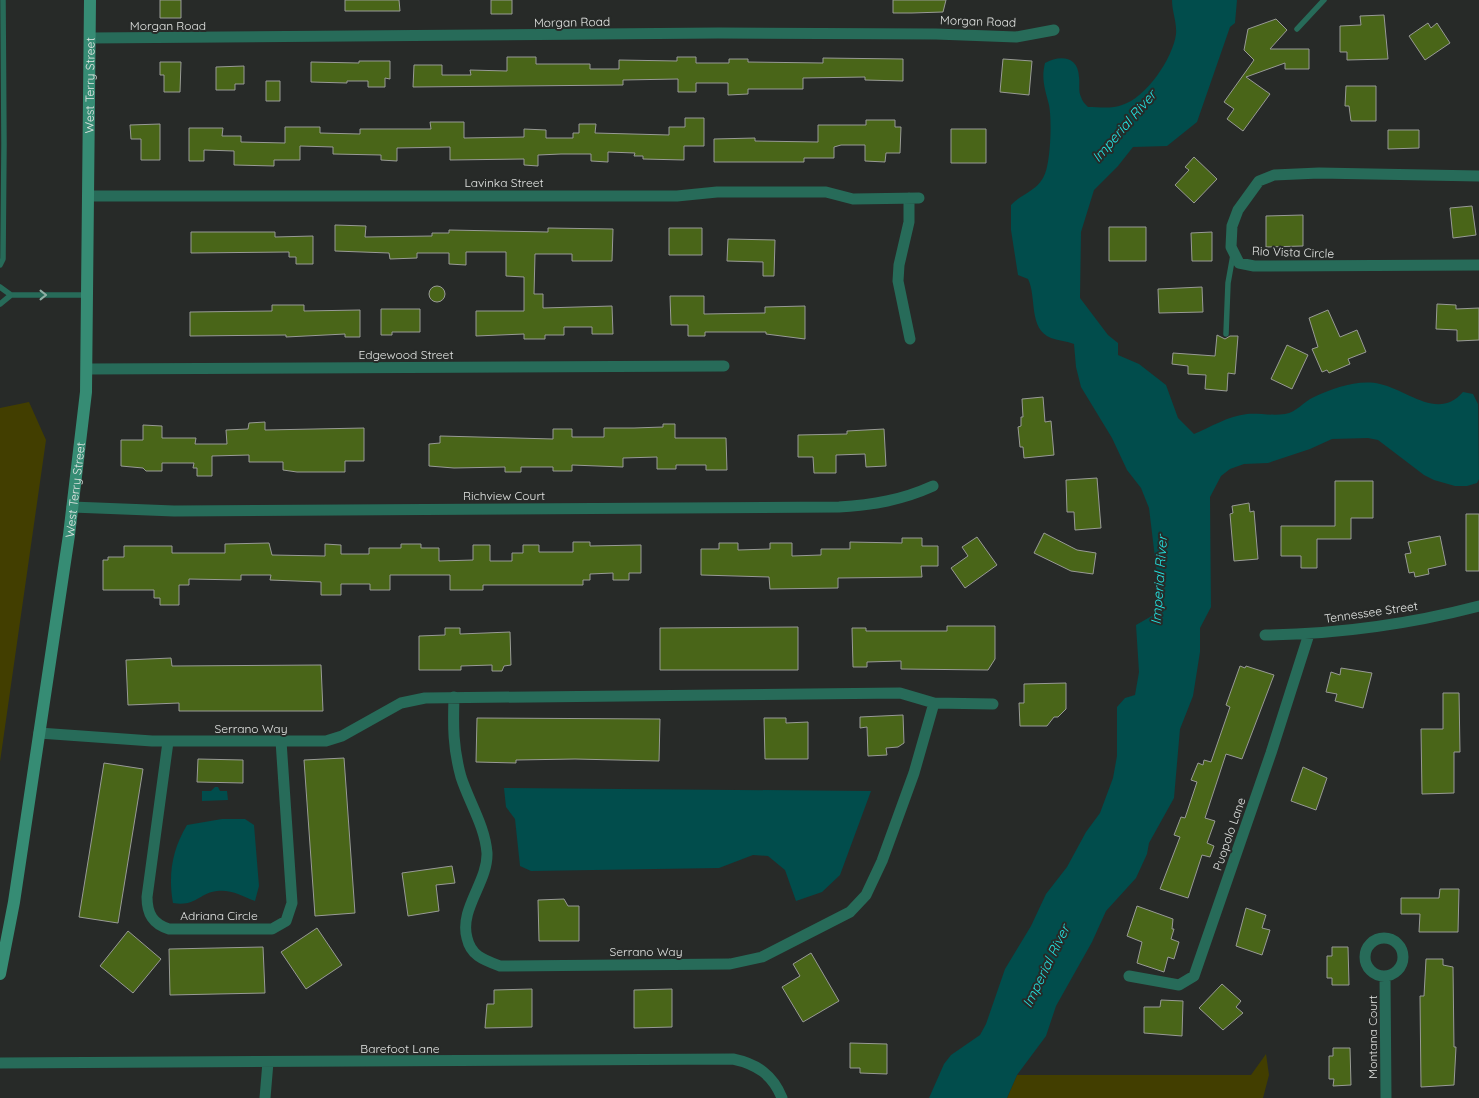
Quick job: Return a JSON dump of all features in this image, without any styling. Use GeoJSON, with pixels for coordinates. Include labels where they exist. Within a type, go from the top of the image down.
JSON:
{"type":"FeatureCollection","features":[{"type":"Feature","properties":{"kind":"street","name":"West Terry Street"},"geometry":{"type":"LineString","coordinates":[[0,974],[14,902],[40,733],[72,507],[88,369],[90,0]]}},
{"type":"Feature","properties":{"kind":"street","name":"Morgan Road"},"geometry":{"type":"LineString","coordinates":[[90,38],[574,36],[718,33],[936,34],[1016,37],[1054,30]]}},
{"type":"Feature","properties":{"kind":"street","name":"Rio Vista Circle"},"geometry":{"type":"LineString","coordinates":[[1479,176],[1319,173],[1274,175],[1259,181],[1238,210],[1232,226],[1231,247],[1239,263],[1254,266],[1479,265]]}},
{"type":"Feature","properties":{"kind":"street","name":"Lavinka Street"},"geometry":{"type":"LineString","coordinates":[[89,196],[677,196],[718,192],[826,192],[853,199],[914,198],[899,265],[898,281],[910,339]]}},
{"type":"Feature","properties":{"kind":"street","name":"Edgewood Street"},"geometry":{"type":"LineString","coordinates":[[88,369],[724,366]]}},
{"type":"Feature","properties":{"kind":"street","name":"Richview Court"},"geometry":{"type":"LineString","coordinates":[[72,507],[174,511],[839,507],[878,504],[908,498],[933,486]]}},
{"type":"Feature","properties":{"kind":"street","name":"Tennessee Street"},"geometry":{"type":"LineString","coordinates":[[1265,635],[1309,634],[1407,622],[1479,606]]}},
{"type":"Feature","properties":{"kind":"street","name":"Puopolo Lane"},"geometry":{"type":"LineString","coordinates":[[1129,976],[1179,985],[1194,976],[1272,754],[1309,634]]}},
{"type":"Feature","properties":{"kind":"street","name":"Serrano Way"},"geometry":{"type":"LineString","coordinates":[[40,733],[168,742],[326,741],[342,736],[401,703],[425,698],[454,697],[900,693],[934,703],[994,704]]}},
{"type":"Feature","properties":{"kind":"street","name":"Serrano Way"},"geometry":{"type":"LineString","coordinates":[[454,697],[453,744],[462,778],[481,827],[487,854],[484,869],[466,921],[466,936],[472,950],[481,960],[500,966],[730,964],[762,957],[850,912],[866,895],[882,861],[914,773],[934,703]]}},
{"type":"Feature","properties":{"kind":"street","name":"Adriana Circle"},"geometry":{"type":"LineString","coordinates":[[168,742],[147,909],[160,926],[169,929],[272,929],[286,921],[292,903],[281,741]]}},
{"type":"Feature","properties":{"kind":"street","name":"Montana Court"},"geometry":{"type":"LineString","coordinates":[[1385,976],[1386,1098]]}},
{"type":"Feature","properties":{"kind":"street","name":"Barefoot Lane"},"geometry":{"type":"LineString","coordinates":[[0,1062],[733,1059],[749,1062],[762,1069],[774,1080],[782,1098]]}},
{"type":"Feature","properties":{"kind":"street"},"geometry":{"type":"LineString","coordinates":[[266,1098],[268,1062]]}},
{"type":"Feature","properties":{"kind":"lane"},"geometry":{"type":"LineString","coordinates":[[0,265],[3,259],[3,0]]}},
{"type":"Feature","properties":{"kind":"lane"},"geometry":{"type":"LineString","coordinates":[[1297,29],[1324,0]]}},
{"type":"Feature","properties":{"kind":"lane"},"geometry":{"type":"LineString","coordinates":[[1226,334],[1228,283],[1234,252]]}},
{"type":"Feature","properties":{"kind":"lane"},"geometry":{"type":"LineString","coordinates":[[0,287],[11,295],[88,295]]}},
{"type":"Feature","properties":{"kind":"lane"},"geometry":{"type":"LineString","coordinates":[[0,304],[11,295]]}},
{"type":"Feature","properties":{"kind":"shaded area"},"geometry":{"type":"Polygon","coordinates":[[[29,402],[46,440],[0,762],[0,408],[29,402]]]}},
{"type":"Feature","properties":{"kind":"shaded area"},"geometry":{"type":"Polygon","coordinates":[[[1266,1054],[1269,1075],[1263,1098],[1007,1098],[1017,1075],[1251,1075],[1266,1054]]]}},
{"type":"Feature","properties":{"kind":"water","name":"Imperial River"},"geometry":{"type":"Polygon","coordinates":[[[1172,0],[1237,0],[1235,23],[1230,27],[1197,122],[1167,146],[1133,147],[1118,166],[1094,190],[1081,232],[1080,298],[1108,335],[1118,343],[1118,355],[1139,364],[1166,385],[1178,418],[1194,434],[1226,419],[1240,415],[1280,415],[1289,413],[1321,394],[1355,384],[1380,384],[1433,404],[1443,404],[1453,400],[1463,392],[1473,394],[1478,404],[1479,479],[1477,483],[1467,486],[1455,486],[1434,480],[1424,475],[1378,440],[1368,438],[1332,439],[1310,449],[1268,463],[1244,464],[1230,469],[1221,476],[1210,497],[1211,607],[1200,628],[1200,652],[1193,696],[1180,729],[1174,798],[1149,843],[1147,854],[1136,878],[1106,911],[1092,942],[1056,1006],[1046,1036],[1017,1075],[1007,1098],[929,1098],[944,1064],[951,1055],[980,1035],[986,1024],[1005,969],[1031,926],[1046,894],[1067,867],[1086,832],[1100,813],[1113,778],[1117,756],[1117,707],[1125,698],[1135,695],[1139,672],[1136,625],[1157,613],[1159,591],[1149,508],[1141,488],[1127,470],[1112,438],[1081,387],[1076,367],[1074,344],[1051,338],[1039,328],[1034,312],[1031,286],[1028,279],[1018,275],[1011,230],[1011,205],[1040,183],[1048,164],[1050,121],[1049,105],[1043,79],[1045,63],[1062,58],[1072,61],[1078,70],[1080,95],[1088,107],[1114,107],[1131,101],[1149,86],[1170,54],[1176,34],[1172,0]]]}},
{"type":"Feature","properties":{"kind":"water"},"geometry":{"type":"Polygon","coordinates":[[[218,787],[220,791],[227,791],[228,800],[202,801],[202,791],[211,791],[218,787]]]}},
{"type":"Feature","properties":{"kind":"water"},"geometry":{"type":"Polygon","coordinates":[[[504,788],[871,791],[840,875],[822,892],[796,901],[785,870],[768,856],[753,855],[719,868],[531,871],[520,866],[515,819],[506,807],[504,788]]]}},
{"type":"Feature","properties":{"kind":"water"},"geometry":{"type":"Polygon","coordinates":[[[222,819],[245,819],[254,825],[259,886],[255,901],[236,893],[222,891],[211,892],[187,903],[173,903],[172,863],[187,825],[222,819]]]}},
{"type":"Feature","properties":{"kind":"building"},"geometry":{"type":"Polygon","coordinates":[[[160,0],[181,0],[181,18],[160,18],[160,0]]]}},
{"type":"Feature","properties":{"kind":"building"},"geometry":{"type":"Polygon","coordinates":[[[345,0],[399,0],[400,11],[345,11],[345,0]]]}},
{"type":"Feature","properties":{"kind":"building"},"geometry":{"type":"Polygon","coordinates":[[[491,0],[512,0],[512,14],[491,14],[491,0]]]}},
{"type":"Feature","properties":{"kind":"building"},"geometry":{"type":"Polygon","coordinates":[[[893,0],[946,0],[943,12],[893,13],[893,0]]]}},
{"type":"Feature","properties":{"kind":"building"},"geometry":{"type":"Polygon","coordinates":[[[1384,15],[1388,59],[1347,60],[1347,52],[1340,52],[1340,26],[1361,25],[1360,16],[1384,15]]]}},
{"type":"Feature","properties":{"kind":"building"},"geometry":{"type":"Polygon","coordinates":[[[1276,19],[1287,30],[1270,49],[1309,49],[1309,69],[1285,69],[1285,63],[1246,77],[1270,94],[1243,131],[1227,119],[1234,109],[1224,102],[1254,60],[1244,50],[1248,29],[1276,19]]]}},
{"type":"Feature","properties":{"kind":"building"},"geometry":{"type":"Polygon","coordinates":[[[1428,23],[1431,28],[1437,23],[1450,43],[1425,60],[1409,36],[1428,23]]]}},
{"type":"Feature","properties":{"kind":"building"},"geometry":{"type":"Polygon","coordinates":[[[507,57],[536,57],[536,64],[590,64],[590,69],[619,69],[619,60],[677,61],[677,57],[696,57],[696,63],[729,63],[729,59],[748,59],[748,62],[823,63],[823,58],[903,59],[903,81],[865,80],[865,77],[803,78],[803,89],[748,89],[748,94],[728,95],[728,83],[696,83],[696,92],[678,92],[678,79],[623,80],[623,85],[413,87],[414,65],[442,65],[442,75],[471,75],[470,70],[507,71],[507,57]]]}},
{"type":"Feature","properties":{"kind":"building"},"geometry":{"type":"Polygon","coordinates":[[[1003,59],[1032,61],[1029,95],[1000,92],[1003,59]]]}},
{"type":"Feature","properties":{"kind":"building"},"geometry":{"type":"Polygon","coordinates":[[[359,61],[390,61],[390,79],[385,78],[385,87],[368,87],[368,81],[347,81],[347,83],[311,82],[311,62],[359,63],[359,61]]]}},
{"type":"Feature","properties":{"kind":"building"},"geometry":{"type":"Polygon","coordinates":[[[160,62],[181,62],[180,92],[164,92],[164,75],[160,75],[160,62]]]}},
{"type":"Feature","properties":{"kind":"building"},"geometry":{"type":"Polygon","coordinates":[[[244,66],[244,84],[235,84],[235,90],[216,90],[216,67],[244,66]]]}},
{"type":"Feature","properties":{"kind":"building"},"geometry":{"type":"Polygon","coordinates":[[[266,81],[280,81],[280,101],[266,101],[266,81]]]}},
{"type":"Feature","properties":{"kind":"building"},"geometry":{"type":"Polygon","coordinates":[[[1346,86],[1376,86],[1376,121],[1351,121],[1349,106],[1345,106],[1346,86]]]}},
{"type":"Feature","properties":{"kind":"building"},"geometry":{"type":"Polygon","coordinates":[[[685,118],[704,118],[704,146],[684,146],[684,160],[643,159],[643,156],[634,156],[635,153],[608,152],[608,162],[591,161],[591,154],[538,155],[538,166],[524,165],[524,159],[450,160],[450,147],[397,148],[397,161],[381,160],[381,155],[333,154],[333,147],[300,146],[300,160],[274,160],[274,166],[234,165],[234,151],[204,150],[204,161],[189,161],[189,128],[223,128],[222,136],[241,136],[241,142],[285,143],[285,127],[320,127],[320,133],[360,134],[360,129],[431,129],[430,122],[464,122],[464,138],[524,137],[524,129],[546,130],[546,138],[573,138],[573,133],[579,133],[579,124],[596,124],[595,133],[669,135],[669,127],[685,127],[685,118]]]}},
{"type":"Feature","properties":{"kind":"building"},"geometry":{"type":"Polygon","coordinates":[[[866,120],[895,120],[895,127],[901,127],[900,153],[886,153],[885,162],[865,161],[865,145],[841,145],[834,147],[834,158],[804,158],[804,162],[714,162],[714,139],[755,138],[755,141],[818,142],[818,125],[866,125],[866,120]]]}},
{"type":"Feature","properties":{"kind":"building"},"geometry":{"type":"Polygon","coordinates":[[[160,124],[160,160],[141,160],[141,139],[131,139],[130,125],[160,124]]]}},
{"type":"Feature","properties":{"kind":"building"},"geometry":{"type":"Polygon","coordinates":[[[951,129],[986,129],[986,163],[951,163],[951,129]]]}},
{"type":"Feature","properties":{"kind":"building"},"geometry":{"type":"Polygon","coordinates":[[[1388,130],[1419,130],[1419,148],[1388,149],[1388,130]]]}},
{"type":"Feature","properties":{"kind":"building"},"geometry":{"type":"Polygon","coordinates":[[[1194,157],[1217,179],[1194,203],[1175,185],[1189,170],[1185,167],[1194,157]]]}},
{"type":"Feature","properties":{"kind":"building"},"geometry":{"type":"Polygon","coordinates":[[[1472,206],[1476,235],[1453,238],[1450,208],[1472,206]]]}},
{"type":"Feature","properties":{"kind":"building"},"geometry":{"type":"Polygon","coordinates":[[[1303,215],[1303,246],[1266,247],[1266,216],[1303,215]]]}},
{"type":"Feature","properties":{"kind":"building"},"geometry":{"type":"Polygon","coordinates":[[[335,225],[366,226],[365,237],[432,236],[432,233],[449,233],[449,230],[548,232],[548,228],[613,229],[612,261],[572,261],[572,254],[535,254],[534,294],[543,294],[543,308],[612,306],[613,334],[592,334],[592,327],[564,327],[564,335],[545,335],[545,339],[524,339],[524,334],[476,336],[476,311],[524,311],[524,277],[506,276],[506,252],[466,252],[466,265],[449,264],[449,253],[417,253],[417,258],[390,259],[389,253],[335,251],[335,225]]]}},
{"type":"Feature","properties":{"kind":"building"},"geometry":{"type":"Polygon","coordinates":[[[1109,227],[1146,227],[1146,261],[1109,261],[1109,227]]]}},
{"type":"Feature","properties":{"kind":"building"},"geometry":{"type":"Polygon","coordinates":[[[669,228],[702,228],[702,255],[669,255],[669,228]]]}},
{"type":"Feature","properties":{"kind":"building"},"geometry":{"type":"Polygon","coordinates":[[[191,232],[275,232],[275,237],[313,236],[313,264],[296,264],[296,257],[289,257],[289,252],[191,253],[191,232]]]}},
{"type":"Feature","properties":{"kind":"building"},"geometry":{"type":"Polygon","coordinates":[[[1212,232],[1212,261],[1192,261],[1191,233],[1212,232]]]}},
{"type":"Feature","properties":{"kind":"building"},"geometry":{"type":"Polygon","coordinates":[[[728,239],[775,240],[774,276],[763,276],[763,262],[727,261],[728,239]]]}},
{"type":"Feature","properties":{"kind":"building"},"geometry":{"type":"Polygon","coordinates":[[[437,286],[443,288],[445,294],[443,300],[437,302],[431,300],[429,294],[431,288],[437,286]]]}},
{"type":"Feature","properties":{"kind":"building"},"geometry":{"type":"Polygon","coordinates":[[[1202,287],[1203,312],[1159,313],[1158,289],[1202,287]]]}},
{"type":"Feature","properties":{"kind":"building"},"geometry":{"type":"Polygon","coordinates":[[[670,296],[704,296],[704,314],[765,313],[765,307],[805,306],[805,339],[766,334],[766,332],[705,332],[705,336],[688,336],[688,325],[671,325],[670,296]]]}},
{"type":"Feature","properties":{"kind":"building"},"geometry":{"type":"Polygon","coordinates":[[[1437,304],[1456,305],[1456,309],[1479,308],[1479,340],[1457,341],[1457,330],[1436,329],[1437,304]]]}},
{"type":"Feature","properties":{"kind":"building"},"geometry":{"type":"Polygon","coordinates":[[[272,305],[304,305],[304,311],[360,310],[360,337],[345,337],[345,334],[286,337],[286,335],[190,336],[190,312],[272,311],[272,305]]]}},
{"type":"Feature","properties":{"kind":"building"},"geometry":{"type":"Polygon","coordinates":[[[381,309],[420,309],[420,332],[392,332],[392,335],[381,335],[381,309]]]}},
{"type":"Feature","properties":{"kind":"building"},"geometry":{"type":"Polygon","coordinates":[[[1328,310],[1340,337],[1357,330],[1366,352],[1348,359],[1350,364],[1329,373],[1327,370],[1322,372],[1312,349],[1318,347],[1309,318],[1328,310]]]}},
{"type":"Feature","properties":{"kind":"building"},"geometry":{"type":"Polygon","coordinates":[[[1217,335],[1225,339],[1230,336],[1238,336],[1235,374],[1228,373],[1227,391],[1205,389],[1206,375],[1188,374],[1188,366],[1172,364],[1173,353],[1215,356],[1217,335]]]}},
{"type":"Feature","properties":{"kind":"building"},"geometry":{"type":"Polygon","coordinates":[[[1287,345],[1308,355],[1292,389],[1271,379],[1287,345]]]}},
{"type":"Feature","properties":{"kind":"building"},"geometry":{"type":"Polygon","coordinates":[[[1043,397],[1045,422],[1051,421],[1054,455],[1024,458],[1023,447],[1020,447],[1018,427],[1021,426],[1021,417],[1023,417],[1022,399],[1043,397]]]}},
{"type":"Feature","properties":{"kind":"building"},"geometry":{"type":"Polygon","coordinates":[[[265,422],[265,430],[364,428],[364,461],[345,461],[345,472],[297,472],[283,470],[283,462],[249,462],[249,455],[212,456],[212,476],[197,476],[197,468],[193,468],[194,463],[162,463],[162,471],[146,471],[143,468],[121,466],[121,440],[143,440],[143,425],[162,426],[162,438],[196,438],[195,444],[227,444],[226,430],[248,429],[249,423],[265,422]]]}},
{"type":"Feature","properties":{"kind":"building"},"geometry":{"type":"Polygon","coordinates":[[[663,424],[675,424],[675,438],[726,438],[727,470],[706,470],[706,465],[676,465],[676,469],[657,469],[657,457],[623,458],[623,467],[572,465],[572,471],[553,471],[553,467],[521,467],[521,472],[505,472],[505,467],[454,468],[429,466],[429,444],[440,443],[440,436],[553,439],[553,429],[572,429],[572,437],[604,437],[604,428],[663,427],[663,424]]]}},
{"type":"Feature","properties":{"kind":"building"},"geometry":{"type":"Polygon","coordinates":[[[884,429],[886,466],[866,467],[865,454],[836,455],[836,473],[814,473],[813,457],[798,457],[798,435],[847,434],[847,431],[884,429]]]}},
{"type":"Feature","properties":{"kind":"building"},"geometry":{"type":"Polygon","coordinates":[[[1097,478],[1101,528],[1075,530],[1074,512],[1067,512],[1066,480],[1097,478]]]}},
{"type":"Feature","properties":{"kind":"building"},"geometry":{"type":"Polygon","coordinates":[[[1335,481],[1373,481],[1373,518],[1351,518],[1351,539],[1317,539],[1317,568],[1301,568],[1301,556],[1281,556],[1281,526],[1335,526],[1335,481]]]}},
{"type":"Feature","properties":{"kind":"building"},"geometry":{"type":"Polygon","coordinates":[[[1249,503],[1250,512],[1254,511],[1258,559],[1234,561],[1230,514],[1233,513],[1232,506],[1249,503]]]}},
{"type":"Feature","properties":{"kind":"building"},"geometry":{"type":"Polygon","coordinates":[[[1466,514],[1479,514],[1479,571],[1466,571],[1466,514]]]}},
{"type":"Feature","properties":{"kind":"building"},"geometry":{"type":"Polygon","coordinates":[[[1044,533],[1077,550],[1096,553],[1093,574],[1071,571],[1034,553],[1044,533]]]}},
{"type":"Feature","properties":{"kind":"building"},"geometry":{"type":"Polygon","coordinates":[[[1440,536],[1446,565],[1428,569],[1429,574],[1415,577],[1414,572],[1409,573],[1405,554],[1411,553],[1408,542],[1440,536]]]}},
{"type":"Feature","properties":{"kind":"building"},"geometry":{"type":"Polygon","coordinates":[[[977,537],[997,565],[965,588],[951,568],[968,556],[962,547],[977,537]]]}},
{"type":"Feature","properties":{"kind":"building"},"geometry":{"type":"Polygon","coordinates":[[[902,538],[922,538],[922,546],[938,546],[938,566],[921,566],[922,577],[838,578],[838,588],[770,589],[769,577],[701,575],[701,549],[719,549],[719,543],[738,543],[738,550],[770,549],[770,543],[792,543],[792,556],[821,555],[821,549],[850,549],[850,542],[902,543],[902,538]]]}},
{"type":"Feature","properties":{"kind":"building"},"geometry":{"type":"Polygon","coordinates":[[[573,542],[590,542],[590,546],[641,545],[641,573],[629,573],[629,580],[613,580],[613,573],[590,574],[590,580],[583,580],[583,585],[483,585],[483,590],[450,590],[450,575],[390,575],[390,590],[370,590],[370,584],[341,584],[341,595],[321,595],[321,582],[270,580],[271,575],[241,575],[241,580],[189,579],[189,585],[179,585],[179,605],[160,605],[160,598],[154,598],[154,590],[103,590],[103,560],[108,560],[108,557],[124,557],[124,546],[172,546],[172,553],[225,553],[225,544],[269,543],[272,555],[325,556],[325,544],[341,545],[341,554],[369,554],[369,548],[401,548],[401,544],[421,544],[421,548],[439,548],[439,561],[473,560],[473,545],[490,545],[490,561],[512,561],[512,553],[523,553],[523,545],[539,545],[539,552],[573,552],[573,542]]]}},
{"type":"Feature","properties":{"kind":"building"},"geometry":{"type":"Polygon","coordinates":[[[947,626],[995,626],[995,659],[988,670],[901,669],[901,661],[867,662],[867,667],[853,667],[852,628],[866,628],[866,631],[947,631],[947,626]]]}},
{"type":"Feature","properties":{"kind":"building"},"geometry":{"type":"Polygon","coordinates":[[[798,627],[798,670],[660,670],[660,628],[798,627]]]}},
{"type":"Feature","properties":{"kind":"building"},"geometry":{"type":"Polygon","coordinates":[[[445,628],[460,628],[460,634],[510,632],[511,665],[504,666],[502,671],[492,671],[492,665],[461,666],[461,670],[419,670],[419,636],[445,635],[445,628]]]}},
{"type":"Feature","properties":{"kind":"building"},"geometry":{"type":"Polygon","coordinates":[[[171,658],[172,666],[321,665],[323,711],[179,711],[179,703],[128,705],[126,660],[171,658]]]}},
{"type":"Feature","properties":{"kind":"building"},"geometry":{"type":"Polygon","coordinates":[[[1240,666],[1245,668],[1246,666],[1274,675],[1242,759],[1226,754],[1205,818],[1215,821],[1207,843],[1214,846],[1210,857],[1202,855],[1188,898],[1160,889],[1180,837],[1174,835],[1181,817],[1185,818],[1197,782],[1191,780],[1198,763],[1203,765],[1204,760],[1211,762],[1230,707],[1226,705],[1240,666]]]}},
{"type":"Feature","properties":{"kind":"building"},"geometry":{"type":"Polygon","coordinates":[[[1341,668],[1372,673],[1363,708],[1335,701],[1337,694],[1326,692],[1331,672],[1340,675],[1341,668]]]}},
{"type":"Feature","properties":{"kind":"building"},"geometry":{"type":"Polygon","coordinates":[[[1066,683],[1066,709],[1058,717],[1054,717],[1047,726],[1020,726],[1019,703],[1024,703],[1024,684],[1066,683]]]}},
{"type":"Feature","properties":{"kind":"building"},"geometry":{"type":"Polygon","coordinates":[[[1443,693],[1459,693],[1460,752],[1454,752],[1454,793],[1422,794],[1421,729],[1443,729],[1443,693]]]}},
{"type":"Feature","properties":{"kind":"building"},"geometry":{"type":"Polygon","coordinates":[[[903,715],[904,743],[898,747],[886,748],[887,755],[868,756],[867,727],[860,728],[860,717],[903,715]]]}},
{"type":"Feature","properties":{"kind":"building"},"geometry":{"type":"Polygon","coordinates":[[[477,718],[660,719],[659,761],[575,759],[516,760],[516,763],[476,762],[477,718]]]}},
{"type":"Feature","properties":{"kind":"building"},"geometry":{"type":"Polygon","coordinates":[[[764,718],[786,718],[786,723],[808,722],[808,759],[765,759],[764,718]]]}},
{"type":"Feature","properties":{"kind":"building"},"geometry":{"type":"Polygon","coordinates":[[[344,758],[355,913],[315,916],[304,760],[344,758]]]}},
{"type":"Feature","properties":{"kind":"building"},"geometry":{"type":"Polygon","coordinates":[[[198,759],[243,760],[243,783],[197,782],[198,759]]]}},
{"type":"Feature","properties":{"kind":"building"},"geometry":{"type":"Polygon","coordinates":[[[104,763],[143,769],[118,923],[79,917],[104,763]]]}},
{"type":"Feature","properties":{"kind":"building"},"geometry":{"type":"Polygon","coordinates":[[[1303,767],[1327,778],[1316,810],[1291,801],[1303,767]]]}},
{"type":"Feature","properties":{"kind":"building"},"geometry":{"type":"Polygon","coordinates":[[[452,866],[455,883],[436,885],[439,911],[408,916],[402,873],[452,866]]]}},
{"type":"Feature","properties":{"kind":"building"},"geometry":{"type":"Polygon","coordinates":[[[1440,889],[1459,889],[1458,932],[1419,932],[1420,914],[1401,914],[1401,898],[1439,898],[1440,889]]]}},
{"type":"Feature","properties":{"kind":"building"},"geometry":{"type":"Polygon","coordinates":[[[564,899],[568,906],[579,906],[579,941],[539,941],[538,900],[564,899]]]}},
{"type":"Feature","properties":{"kind":"building"},"geometry":{"type":"Polygon","coordinates":[[[1137,906],[1173,919],[1172,929],[1174,929],[1171,939],[1179,942],[1174,959],[1168,957],[1164,972],[1137,963],[1142,942],[1127,936],[1137,906]]]}},
{"type":"Feature","properties":{"kind":"building"},"geometry":{"type":"Polygon","coordinates":[[[1246,908],[1266,915],[1262,928],[1270,930],[1262,955],[1236,946],[1246,908]]]}},
{"type":"Feature","properties":{"kind":"building"},"geometry":{"type":"Polygon","coordinates":[[[317,928],[342,965],[306,989],[281,952],[317,928]]]}},
{"type":"Feature","properties":{"kind":"building"},"geometry":{"type":"Polygon","coordinates":[[[128,931],[161,959],[133,993],[100,966],[128,931]]]}},
{"type":"Feature","properties":{"kind":"building"},"geometry":{"type":"Polygon","coordinates":[[[263,947],[265,993],[170,995],[169,949],[263,947]]]}},
{"type":"Feature","properties":{"kind":"building"},"geometry":{"type":"Polygon","coordinates":[[[1332,947],[1348,947],[1349,985],[1332,985],[1332,978],[1327,978],[1327,956],[1332,956],[1332,947]]]}},
{"type":"Feature","properties":{"kind":"building"},"geometry":{"type":"Polygon","coordinates":[[[811,953],[839,1001],[803,1022],[782,987],[800,976],[793,964],[811,953]]]}},
{"type":"Feature","properties":{"kind":"building"},"geometry":{"type":"Polygon","coordinates":[[[1426,959],[1443,959],[1443,965],[1453,967],[1454,1047],[1456,1047],[1454,1085],[1421,1087],[1420,996],[1424,996],[1426,959]]]}},
{"type":"Feature","properties":{"kind":"building"},"geometry":{"type":"Polygon","coordinates":[[[1222,984],[1241,1001],[1236,1007],[1243,1013],[1223,1030],[1199,1008],[1222,984]]]}},
{"type":"Feature","properties":{"kind":"building"},"geometry":{"type":"Polygon","coordinates":[[[532,989],[532,1027],[485,1028],[487,1004],[494,1004],[494,990],[532,989]]]}},
{"type":"Feature","properties":{"kind":"building"},"geometry":{"type":"Polygon","coordinates":[[[672,989],[672,1027],[634,1028],[634,990],[672,989]]]}},
{"type":"Feature","properties":{"kind":"building"},"geometry":{"type":"Polygon","coordinates":[[[1161,1000],[1183,1001],[1182,1036],[1144,1033],[1144,1007],[1160,1007],[1161,1000]]]}},
{"type":"Feature","properties":{"kind":"building"},"geometry":{"type":"Polygon","coordinates":[[[850,1043],[887,1044],[887,1074],[860,1073],[860,1068],[850,1068],[850,1043]]]}},
{"type":"Feature","properties":{"kind":"building"},"geometry":{"type":"Polygon","coordinates":[[[1333,1048],[1350,1048],[1351,1085],[1333,1086],[1334,1079],[1329,1079],[1329,1056],[1333,1056],[1333,1048]]]}}]}
